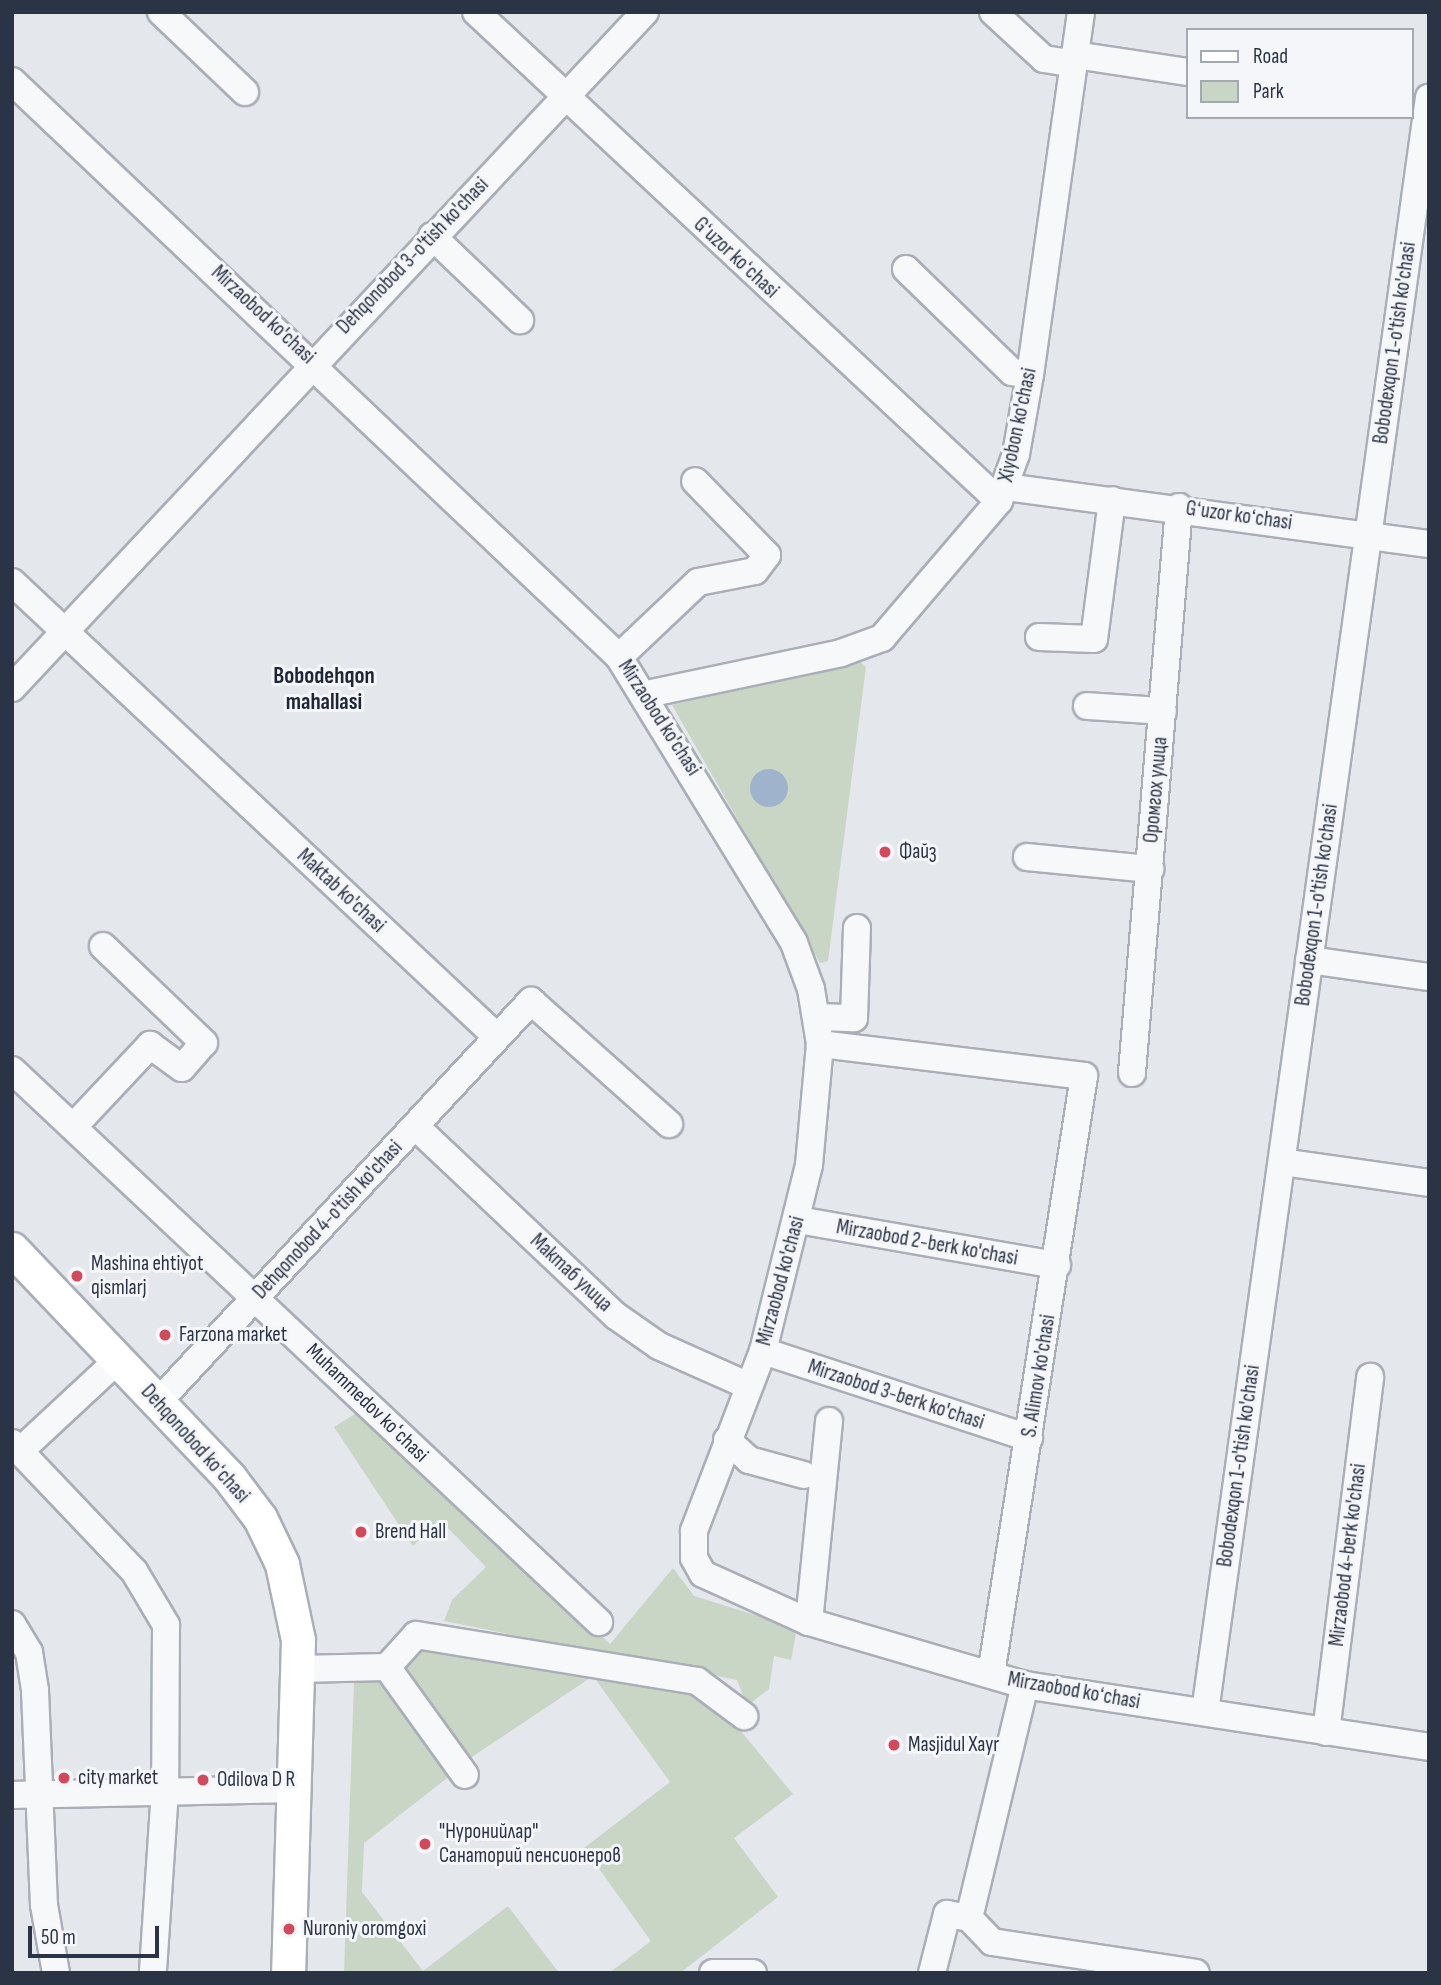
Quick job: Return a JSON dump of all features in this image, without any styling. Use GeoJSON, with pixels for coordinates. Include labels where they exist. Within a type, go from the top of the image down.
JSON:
{"type":"FeatureCollection","features":[{"type":"Feature","properties":{"kind":"main road","name":"Dehqonobod koʻchasi"},"geometry":{"type":"LineString","coordinates":[[12,1249],[238,1488],[271,1539],[293,1601],[298,1669],[288,1973]]}},
{"type":"Feature","properties":{"kind":"street"},"geometry":{"type":"LineString","coordinates":[[162,12],[245,92]]}},
{"type":"Feature","properties":{"kind":"street","name":"Gʻuzor koʻchasi"},"geometry":{"type":"LineString","coordinates":[[476,12],[1003,494],[1179,507],[1429,544]]}},
{"type":"Feature","properties":{"kind":"street","name":"Dehqonobod 3-o'tish ko'chasi"},"geometry":{"type":"LineString","coordinates":[[12,688],[312,362],[645,12]]}},
{"type":"Feature","properties":{"kind":"street"},"geometry":{"type":"LineString","coordinates":[[993,12],[1044,59],[1075,59],[1186,72]]}},
{"type":"Feature","properties":{"kind":"street","name":"Xiyobon ko'chasi"},"geometry":{"type":"LineString","coordinates":[[647,694],[841,653],[882,638],[1003,494],[1030,375],[1081,12]]}},
{"type":"Feature","properties":{"kind":"street","name":"Mirzaobod ko'chasi"},"geometry":{"type":"LineString","coordinates":[[12,81],[312,362],[619,657],[647,694],[784,924],[818,1017],[821,1044],[798,1220],[763,1351],[694,1531],[698,1566]]}},
{"type":"Feature","properties":{"kind":"street","name":"Bobodexqon 1-o'tish ko'chasi"},"geometry":{"type":"LineString","coordinates":[[1205,1712],[1368,536],[1424,105]]}},
{"type":"Feature","properties":{"kind":"street"},"geometry":{"type":"LineString","coordinates":[[432,236],[520,320]]}},
{"type":"Feature","properties":{"kind":"street"},"geometry":{"type":"LineString","coordinates":[[906,269],[1012,372],[1030,375]]}},
{"type":"Feature","properties":{"kind":"street"},"geometry":{"type":"LineString","coordinates":[[619,657],[698,582],[755,571],[766,555],[695,481]]}},
{"type":"Feature","properties":{"kind":"street"},"geometry":{"type":"LineString","coordinates":[[1039,638],[1094,639],[1112,500]]}},
{"type":"Feature","properties":{"kind":"street","name":"Оромгох улица"},"geometry":{"type":"LineString","coordinates":[[1132,1073],[1179,507]]}},
{"type":"Feature","properties":{"kind":"street","name":"Maktab ko'chasi"},"geometry":{"type":"LineString","coordinates":[[12,582],[497,1037]]}},
{"type":"Feature","properties":{"kind":"street"},"geometry":{"type":"LineString","coordinates":[[1087,706],[1163,711]]}},
{"type":"Feature","properties":{"kind":"street"},"geometry":{"type":"LineString","coordinates":[[1027,857],[1150,869]]}},
{"type":"Feature","properties":{"kind":"street"},"geometry":{"type":"LineString","coordinates":[[857,928],[854,1018],[868,1050]]}},
{"type":"Feature","properties":{"kind":"street"},"geometry":{"type":"LineString","coordinates":[[75,1125],[150,1045],[182,1068],[204,1042],[103,946]]}},
{"type":"Feature","properties":{"kind":"street"},"geometry":{"type":"LineString","coordinates":[[1309,960],[1429,977]]}},
{"type":"Feature","properties":{"kind":"street"},"geometry":{"type":"LineString","coordinates":[[497,1037],[524,1006],[537,1001],[669,1124]]}},
{"type":"Feature","properties":{"kind":"street"},"geometry":{"type":"LineString","coordinates":[[818,1017],[854,1018]]}},
{"type":"Feature","properties":{"kind":"street","name":"Dehqonobod 4-o'tish ko'chasi"},"geometry":{"type":"LineString","coordinates":[[158,1402],[497,1037]]}},
{"type":"Feature","properties":{"kind":"street"},"geometry":{"type":"LineString","coordinates":[[821,1044],[868,1050]]}},
{"type":"Feature","properties":{"kind":"street","name":"S. Alimov ko'chasi"},"geometry":{"type":"LineString","coordinates":[[868,1050],[1084,1076],[1057,1265],[991,1675]]}},
{"type":"Feature","properties":{"kind":"street","name":"Muhammedov koʻchasi"},"geometry":{"type":"LineString","coordinates":[[12,1070],[75,1125],[258,1297],[599,1622]]}},
{"type":"Feature","properties":{"kind":"street","name":"Мактаб улица"},"geometry":{"type":"LineString","coordinates":[[415,1126],[616,1315],[659,1346],[749,1386]]}},
{"type":"Feature","properties":{"kind":"street"},"geometry":{"type":"LineString","coordinates":[[1282,1162],[1429,1183]]}},
{"type":"Feature","properties":{"kind":"street","name":"Mirzaobod 2-berk ko'chasi"},"geometry":{"type":"LineString","coordinates":[[798,1220],[1057,1265]]}},
{"type":"Feature","properties":{"kind":"street","name":"Mirzaobod 3-berk ko'chasi"},"geometry":{"type":"LineString","coordinates":[[763,1351],[1030,1438]]}},
{"type":"Feature","properties":{"kind":"street"},"geometry":{"type":"LineString","coordinates":[[118,1360],[16,1447],[134,1571],[160,1610],[169,1639],[165,1790],[153,1973]]}},
{"type":"Feature","properties":{"kind":"street","name":"Mirzaobod 4-berk ko'chasi"},"geometry":{"type":"LineString","coordinates":[[1326,1732],[1370,1377]]}},
{"type":"Feature","properties":{"kind":"street"},"geometry":{"type":"LineString","coordinates":[[808,1622],[829,1421]]}},
{"type":"Feature","properties":{"kind":"street"},"geometry":{"type":"LineString","coordinates":[[727,1440],[749,1460],[804,1475]]}},
{"type":"Feature","properties":{"kind":"street","name":"Mirzaobod koʻchasi"},"geometry":{"type":"LineString","coordinates":[[698,1566],[717,1585],[808,1622],[1025,1685],[1429,1747]]}},
{"type":"Feature","properties":{"kind":"street"},"geometry":{"type":"LineString","coordinates":[[12,1624],[32,1667],[43,1791],[44,1905],[56,1973]]}},
{"type":"Feature","properties":{"kind":"street"},"geometry":{"type":"LineString","coordinates":[[298,1669],[387,1667],[416,1635],[697,1681],[744,1716]]}},
{"type":"Feature","properties":{"kind":"street"},"geometry":{"type":"LineString","coordinates":[[387,1667],[465,1775]]}},
{"type":"Feature","properties":{"kind":"street"},"geometry":{"type":"LineString","coordinates":[[969,1917],[1025,1685]]}},
{"type":"Feature","properties":{"kind":"street"},"geometry":{"type":"LineString","coordinates":[[12,1795],[43,1791],[294,1789]]}},
{"type":"Feature","properties":{"kind":"street"},"geometry":{"type":"LineString","coordinates":[[932,1973],[947,1914],[969,1917],[992,1942],[1196,1973]]}},
{"type":"Feature","properties":{"kind":"street"},"geometry":{"type":"LineString","coordinates":[[713,1973],[753,1973]]}},
{"type":"Feature","properties":{"kind":"green space"},"geometry":{"type":"Polygon","coordinates":[[[858,660],[866,667],[828,961],[820,963],[672,705],[858,660]]]}},
{"type":"Feature","properties":{"kind":"green space"},"geometry":{"type":"Polygon","coordinates":[[[358,1412],[610,1644],[673,1568],[694,1596],[797,1628],[791,1660],[774,1656],[769,1689],[747,1706],[737,1680],[444,1621],[452,1600],[486,1567],[440,1520],[413,1546],[334,1427],[358,1412]]]}},
{"type":"Feature","properties":{"kind":"green space"},"geometry":{"type":"Polygon","coordinates":[[[422,1649],[593,1676],[469,1759],[402,1669],[422,1649]]]}},
{"type":"Feature","properties":{"kind":"green space"},"geometry":{"type":"Polygon","coordinates":[[[593,1676],[697,1693],[720,1706],[793,1794],[734,1838],[778,1897],[680,1973],[609,1973],[651,1941],[584,1848],[670,1782],[593,1676]]]}},
{"type":"Feature","properties":{"kind":"green space"},"geometry":{"type":"Polygon","coordinates":[[[382,1680],[451,1775],[364,1843],[362,1892],[423,1971],[508,1906],[559,1973],[344,1973],[354,1682],[382,1680]]]}},
{"type":"Feature","properties":{"kind":"water"},"geometry":{"type":"Polygon","coordinates":[[[769,769],[782,775],[788,788],[782,801],[769,807],[756,801],[750,788],[756,775],[769,769]]]}},
{"type":"Feature","properties":{"kind":"place","name":"Файз"},"geometry":{"type":"Point","coordinates":[885,852]}},
{"type":"Feature","properties":{"kind":"place","name":"Mashina ehtiyot qismlarj"},"geometry":{"type":"Point","coordinates":[77,1276]}},
{"type":"Feature","properties":{"kind":"place","name":"Farzona market"},"geometry":{"type":"Point","coordinates":[165,1335]}},
{"type":"Feature","properties":{"kind":"place","name":"Brend Hall"},"geometry":{"type":"Point","coordinates":[361,1532]}},
{"type":"Feature","properties":{"kind":"place","name":"Masjidul Xayr"},"geometry":{"type":"Point","coordinates":[894,1745]}},
{"type":"Feature","properties":{"kind":"place","name":"city market"},"geometry":{"type":"Point","coordinates":[64,1778]}},
{"type":"Feature","properties":{"kind":"place","name":"Odilova D R"},"geometry":{"type":"Point","coordinates":[203,1780]}},
{"type":"Feature","properties":{"kind":"place","name":"\"Нуронийлар\" Санаторий пенсионеров"},"geometry":{"type":"Point","coordinates":[425,1844]}},
{"type":"Feature","properties":{"kind":"place","name":"Nuroniy oromgoxi"},"geometry":{"type":"Point","coordinates":[289,1929]}},
{"type":"Feature","properties":{"kind":"district","name":"Bobodehqon mahallasi"},"geometry":{"type":"Point","coordinates":[324,689]}}]}
